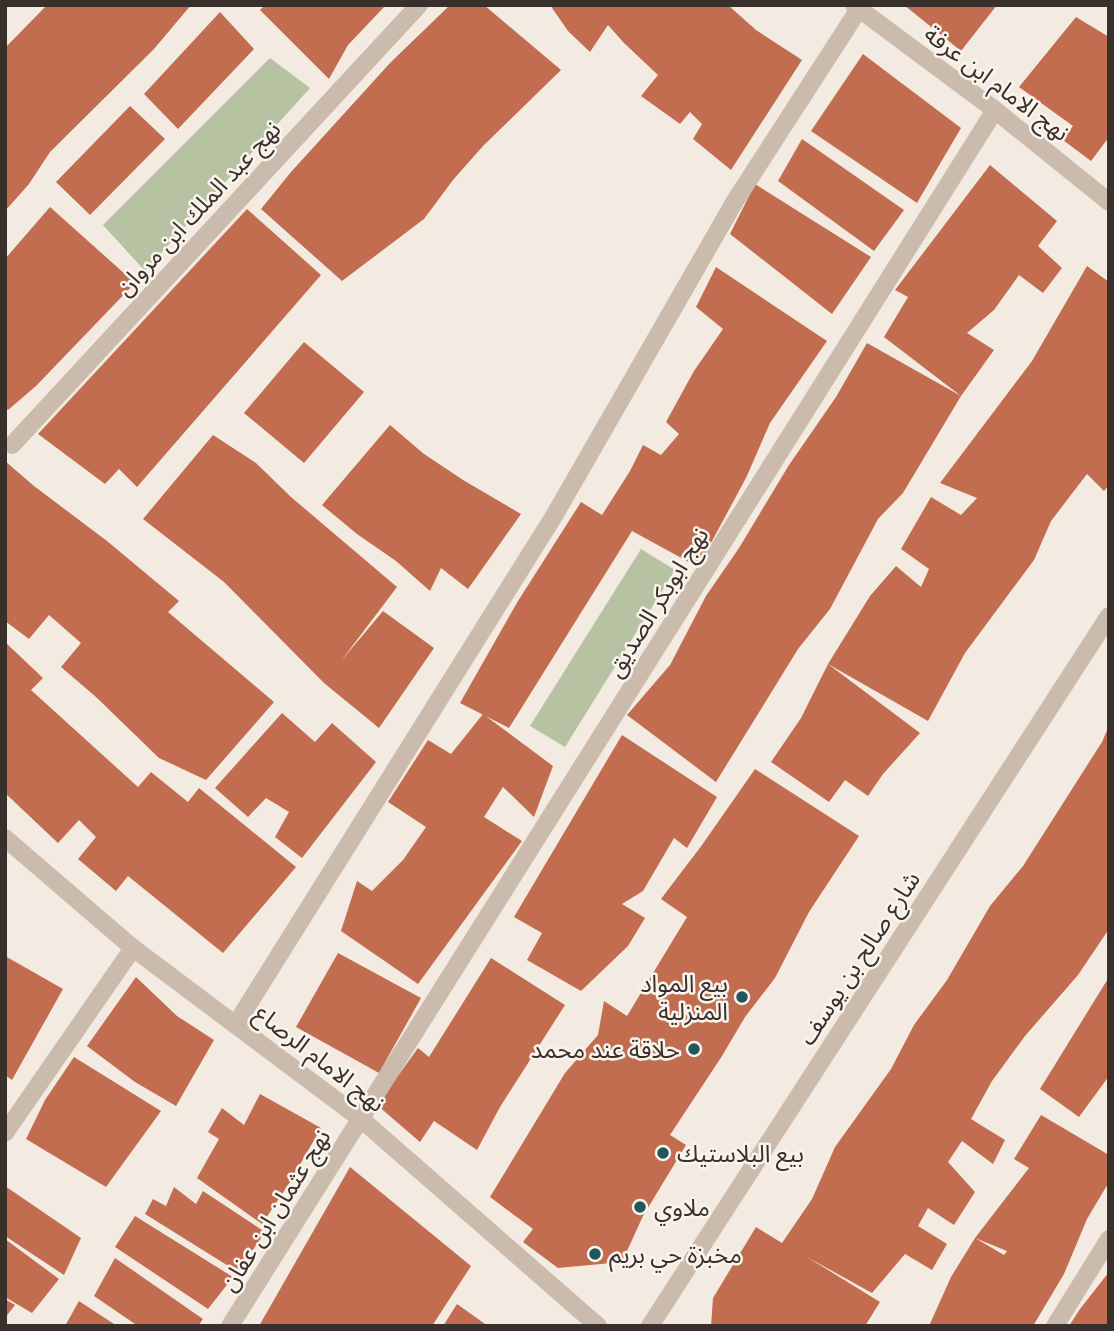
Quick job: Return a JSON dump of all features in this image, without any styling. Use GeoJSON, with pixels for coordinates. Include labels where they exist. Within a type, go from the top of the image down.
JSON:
{"type":"FeatureCollection","features":[{"type":"Feature","properties":{"kind":"street","name":"نهج عبد الملك ابن مروان"},"geometry":{"type":"LineString","coordinates":[[12,445],[419,5]]}},
{"type":"Feature","properties":{"kind":"street","name":"نهج الامام ابن عرفة"},"geometry":{"type":"LineString","coordinates":[[856,7],[995,110],[1109,202]]}},
{"type":"Feature","properties":{"kind":"street"},"geometry":{"type":"LineString","coordinates":[[236,1024],[554,516],[735,201],[856,7]]}},
{"type":"Feature","properties":{"kind":"street","name":"نهج ابوبكر الصديق"},"geometry":{"type":"LineString","coordinates":[[361,1119],[995,110]]}},
{"type":"Feature","properties":{"kind":"street","name":"شارع صالح بن يوسف"},"geometry":{"type":"LineString","coordinates":[[650,1326],[1109,616]]}},
{"type":"Feature","properties":{"kind":"street","name":"نهج الامام الرصاع"},"geometry":{"type":"LineString","coordinates":[[5,838],[132,948],[361,1119],[598,1326]]}},
{"type":"Feature","properties":{"kind":"street"},"geometry":{"type":"LineString","coordinates":[[5,1133],[132,948]]}},
{"type":"Feature","properties":{"kind":"street","name":"نهج عثمان ابن عفان"},"geometry":{"type":"LineString","coordinates":[[230,1326],[361,1119]]}},
{"type":"Feature","properties":{"kind":"street"},"geometry":{"type":"LineString","coordinates":[[1055,1326],[1109,1240]]}},
{"type":"Feature","properties":{"kind":"green space"},"geometry":{"type":"Polygon","coordinates":[[[270,58],[310,88],[145,271],[103,225],[270,58]]]}},
{"type":"Feature","properties":{"kind":"green space"},"geometry":{"type":"Polygon","coordinates":[[[641,549],[675,570],[565,747],[530,726],[641,549]]]}},
{"type":"Feature","properties":{"kind":"building"},"geometry":{"type":"Polygon","coordinates":[[[47,5],[191,5],[154,49],[50,152],[29,184],[5,211],[5,48],[47,5]]]}},
{"type":"Feature","properties":{"kind":"building"},"geometry":{"type":"Polygon","coordinates":[[[265,5],[386,5],[348,45],[329,79],[260,10],[265,5]]]}},
{"type":"Feature","properties":{"kind":"building"},"geometry":{"type":"Polygon","coordinates":[[[450,5],[484,5],[561,70],[483,146],[424,219],[342,281],[261,209],[390,63],[450,5]]]}},
{"type":"Feature","properties":{"kind":"building"},"geometry":{"type":"Polygon","coordinates":[[[550,5],[728,5],[756,30],[802,60],[731,170],[693,139],[702,124],[690,112],[680,124],[641,96],[658,75],[608,25],[590,52],[568,31],[550,5]]]}},
{"type":"Feature","properties":{"kind":"building"},"geometry":{"type":"Polygon","coordinates":[[[904,5],[997,5],[961,51],[904,5]]]}},
{"type":"Feature","properties":{"kind":"building"},"geometry":{"type":"Polygon","coordinates":[[[220,12],[254,49],[178,129],[144,94],[220,12]]]}},
{"type":"Feature","properties":{"kind":"building"},"geometry":{"type":"Polygon","coordinates":[[[1076,17],[1109,37],[1109,137],[1091,161],[1063,140],[1073,126],[1019,87],[1076,17]]]}},
{"type":"Feature","properties":{"kind":"building"},"geometry":{"type":"Polygon","coordinates":[[[863,54],[961,128],[917,203],[811,131],[863,54]]]}},
{"type":"Feature","properties":{"kind":"building"},"geometry":{"type":"Polygon","coordinates":[[[130,106],[165,139],[90,215],[56,182],[130,106]]]}},
{"type":"Feature","properties":{"kind":"building"},"geometry":{"type":"Polygon","coordinates":[[[802,139],[904,210],[874,251],[778,181],[802,139]]]}},
{"type":"Feature","properties":{"kind":"building"},"geometry":{"type":"Polygon","coordinates":[[[990,165],[1057,221],[1038,246],[1062,268],[1043,293],[1019,275],[994,310],[967,333],[994,350],[961,396],[884,337],[908,297],[895,290],[990,165]]]}},
{"type":"Feature","properties":{"kind":"building"},"geometry":{"type":"Polygon","coordinates":[[[755,184],[871,257],[832,314],[730,234],[755,184]]]}},
{"type":"Feature","properties":{"kind":"building"},"geometry":{"type":"Polygon","coordinates":[[[50,207],[135,283],[36,386],[8,410],[5,408],[5,259],[50,207]]]}},
{"type":"Feature","properties":{"kind":"building"},"geometry":{"type":"Polygon","coordinates":[[[247,209],[321,275],[137,487],[119,469],[105,484],[38,434],[247,209]]]}},
{"type":"Feature","properties":{"kind":"building"},"geometry":{"type":"Polygon","coordinates":[[[1087,266],[1109,282],[1109,485],[1104,491],[1087,474],[1051,521],[1034,560],[965,653],[928,721],[828,664],[870,596],[896,566],[921,587],[929,569],[901,549],[931,497],[961,515],[977,498],[940,483],[1032,361],[1087,266]]]}},
{"type":"Feature","properties":{"kind":"building"},"geometry":{"type":"Polygon","coordinates":[[[716,267],[827,341],[770,423],[746,478],[698,567],[632,531],[509,728],[460,703],[518,601],[581,502],[602,515],[643,445],[661,455],[679,434],[666,422],[694,371],[723,329],[696,307],[716,267]]]}},
{"type":"Feature","properties":{"kind":"building"},"geometry":{"type":"Polygon","coordinates":[[[304,342],[364,392],[304,463],[244,413],[304,342]]]}},
{"type":"Feature","properties":{"kind":"building"},"geometry":{"type":"Polygon","coordinates":[[[867,343],[961,396],[903,493],[878,519],[830,609],[798,649],[716,782],[627,715],[670,665],[706,596],[739,548],[789,465],[836,397],[867,343]]]}},
{"type":"Feature","properties":{"kind":"building"},"geometry":{"type":"Polygon","coordinates":[[[390,425],[424,454],[521,514],[468,589],[441,568],[430,591],[396,561],[322,505],[390,425]]]}},
{"type":"Feature","properties":{"kind":"building"},"geometry":{"type":"Polygon","coordinates":[[[213,435],[256,463],[291,497],[397,587],[341,661],[383,611],[434,648],[379,728],[324,683],[224,582],[143,519],[213,435]]]}},
{"type":"Feature","properties":{"kind":"building"},"geometry":{"type":"Polygon","coordinates":[[[5,461],[179,601],[168,612],[274,702],[206,780],[159,758],[61,667],[81,643],[49,615],[29,639],[5,621],[5,461]]]}},
{"type":"Feature","properties":{"kind":"building"},"geometry":{"type":"Polygon","coordinates":[[[5,642],[43,678],[31,690],[138,787],[151,772],[188,802],[199,788],[296,867],[223,953],[128,876],[116,891],[78,859],[96,837],[79,820],[58,843],[5,793],[5,642]]]}},
{"type":"Feature","properties":{"kind":"building"},"geometry":{"type":"Polygon","coordinates":[[[828,664],[920,733],[883,774],[868,796],[845,780],[829,802],[771,762],[801,718],[828,664]]]}},
{"type":"Feature","properties":{"kind":"building"},"geometry":{"type":"Polygon","coordinates":[[[282,713],[315,742],[332,723],[376,762],[302,858],[275,837],[289,812],[266,798],[248,817],[215,788],[282,713]]]}},
{"type":"Feature","properties":{"kind":"building"},"geometry":{"type":"Polygon","coordinates":[[[483,714],[553,766],[534,817],[503,787],[484,817],[522,841],[418,984],[341,931],[357,881],[372,891],[403,860],[426,827],[388,802],[428,740],[451,754],[483,714]]]}},
{"type":"Feature","properties":{"kind":"building"},"geometry":{"type":"Polygon","coordinates":[[[1109,726],[1109,929],[1078,975],[1025,1036],[992,1081],[971,1119],[1005,1140],[993,1164],[962,1141],[948,1162],[975,1192],[954,1225],[928,1208],[918,1226],[947,1244],[932,1270],[905,1254],[872,1293],[807,1257],[880,1302],[865,1326],[711,1326],[713,1298],[756,1227],[782,1243],[812,1199],[835,1147],[891,1069],[914,1025],[947,980],[990,906],[1023,866],[1102,742],[1109,726]]]}},
{"type":"Feature","properties":{"kind":"building"},"geometry":{"type":"Polygon","coordinates":[[[622,735],[717,797],[687,848],[674,838],[643,891],[622,904],[645,918],[628,946],[581,991],[527,960],[542,933],[514,917],[622,735]]]}},
{"type":"Feature","properties":{"kind":"building"},"geometry":{"type":"Polygon","coordinates":[[[755,769],[859,836],[809,912],[775,978],[745,1017],[670,1135],[686,1145],[643,1216],[622,1262],[558,1268],[523,1242],[533,1229],[490,1197],[565,1073],[598,1035],[604,1001],[627,1016],[687,917],[661,899],[755,769]]]}},
{"type":"Feature","properties":{"kind":"building"},"geometry":{"type":"Polygon","coordinates":[[[338,953],[421,998],[379,1073],[296,1027],[338,953]]]}},
{"type":"Feature","properties":{"kind":"building"},"geometry":{"type":"Polygon","coordinates":[[[5,956],[63,989],[12,1080],[5,1075],[5,956]]]}},
{"type":"Feature","properties":{"kind":"building"},"geometry":{"type":"Polygon","coordinates":[[[491,958],[565,1005],[500,1107],[477,1150],[434,1121],[420,1142],[377,1105],[418,1048],[429,1057],[491,958]]]}},
{"type":"Feature","properties":{"kind":"building"},"geometry":{"type":"Polygon","coordinates":[[[136,977],[177,1016],[214,1040],[176,1106],[135,1082],[87,1046],[136,977]]]}},
{"type":"Feature","properties":{"kind":"building"},"geometry":{"type":"Polygon","coordinates":[[[1109,977],[1109,1076],[1079,1117],[1040,1089],[1109,977]]]}},
{"type":"Feature","properties":{"kind":"building"},"geometry":{"type":"Polygon","coordinates":[[[74,1057],[161,1111],[106,1187],[26,1139],[45,1100],[74,1057]]]}},
{"type":"Feature","properties":{"kind":"building"},"geometry":{"type":"Polygon","coordinates":[[[260,1094],[321,1128],[262,1224],[197,1178],[219,1139],[208,1132],[222,1108],[244,1125],[260,1094]]]}},
{"type":"Feature","properties":{"kind":"building"},"geometry":{"type":"Polygon","coordinates":[[[1041,1115],[1109,1155],[1109,1182],[1087,1219],[1064,1274],[1033,1326],[929,1326],[951,1277],[975,1238],[1029,1168],[1014,1159],[1041,1115]],[[975,1238],[1004,1255],[1007,1251],[975,1238]]]}},
{"type":"Feature","properties":{"kind":"building"},"geometry":{"type":"Polygon","coordinates":[[[350,1167],[471,1266],[432,1326],[259,1326],[350,1167]]]}},
{"type":"Feature","properties":{"kind":"building"},"geometry":{"type":"Polygon","coordinates":[[[5,1186],[81,1238],[64,1275],[5,1236],[5,1186]]]}},
{"type":"Feature","properties":{"kind":"building"},"geometry":{"type":"Polygon","coordinates":[[[174,1187],[196,1204],[203,1191],[265,1232],[238,1272],[145,1214],[153,1199],[166,1206],[174,1187]]]}},
{"type":"Feature","properties":{"kind":"building"},"geometry":{"type":"Polygon","coordinates":[[[135,1216],[233,1277],[208,1309],[115,1247],[135,1216]]]}},
{"type":"Feature","properties":{"kind":"building"},"geometry":{"type":"Polygon","coordinates":[[[5,1239],[59,1279],[32,1313],[5,1297],[5,1239]]]}},
{"type":"Feature","properties":{"kind":"building"},"geometry":{"type":"Polygon","coordinates":[[[115,1258],[203,1319],[198,1326],[138,1326],[94,1296],[115,1258]]]}},
{"type":"Feature","properties":{"kind":"building"},"geometry":{"type":"Polygon","coordinates":[[[1109,1272],[1109,1326],[1069,1326],[1080,1309],[1109,1272]]]}},
{"type":"Feature","properties":{"kind":"building"},"geometry":{"type":"Polygon","coordinates":[[[5,1299],[15,1305],[5,1318],[5,1299]]]}},
{"type":"Feature","properties":{"kind":"building"},"geometry":{"type":"Polygon","coordinates":[[[79,1301],[117,1326],[65,1326],[79,1301]]]}},
{"type":"Feature","properties":{"kind":"building"},"geometry":{"type":"Polygon","coordinates":[[[457,1304],[488,1326],[443,1326],[457,1304]]]}},
{"type":"Feature","properties":{"kind":"place","name":"بيع المواد المنزلية"},"geometry":{"type":"Point","coordinates":[742,997]}},
{"type":"Feature","properties":{"kind":"place","name":"حلاقة عند محمد"},"geometry":{"type":"Point","coordinates":[694,1049]}},
{"type":"Feature","properties":{"kind":"place","name":"بيع البلاستيك"},"geometry":{"type":"Point","coordinates":[663,1153]}},
{"type":"Feature","properties":{"kind":"place","name":"ملاوي"},"geometry":{"type":"Point","coordinates":[640,1207]}},
{"type":"Feature","properties":{"kind":"place","name":"مخبزة حي بريم"},"geometry":{"type":"Point","coordinates":[595,1254]}}]}
